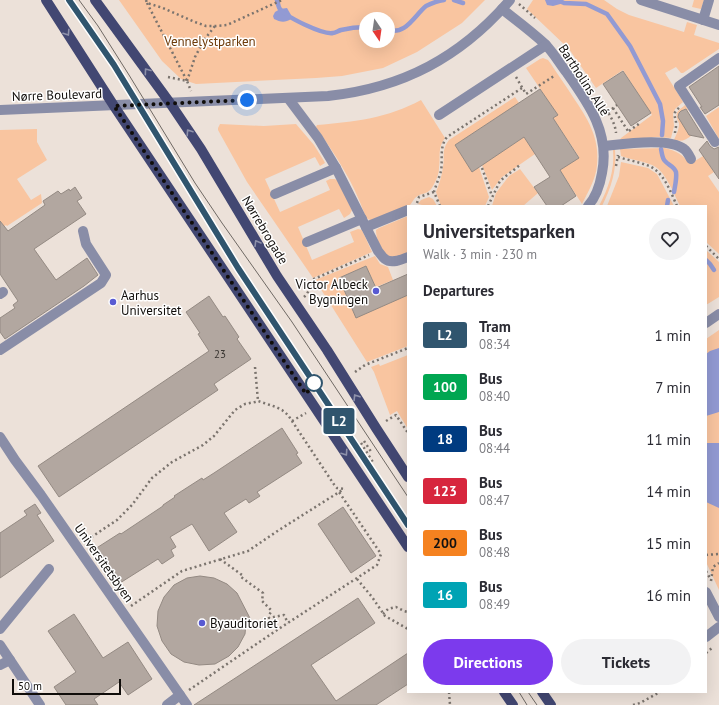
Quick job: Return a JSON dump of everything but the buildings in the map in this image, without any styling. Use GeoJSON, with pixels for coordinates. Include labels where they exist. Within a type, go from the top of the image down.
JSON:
{"type":"FeatureCollection","features":[{"type":"Feature","properties":{"kind":"main road"},"geometry":{"type":"LineString","coordinates":[[46,0],[114,106],[407,546]]}},
{"type":"Feature","properties":{"kind":"main road","name":"Nørrebrogade"},"geometry":{"type":"LineString","coordinates":[[95,0],[170,103],[201,149],[277,276],[407,475]]}},
{"type":"Feature","properties":{"kind":"main road"},"geometry":{"type":"LineString","coordinates":[[505,693],[513,705]]}},
{"type":"Feature","properties":{"kind":"main road"},"geometry":{"type":"LineString","coordinates":[[543,693],[551,705]]}},
{"type":"Feature","properties":{"kind":"street","name":"Nørre Boulevard"},"geometry":{"type":"LineString","coordinates":[[0,110],[288,98],[347,94],[377,87],[420,72],[450,54],[478,33],[510,0]]}},
{"type":"Feature","properties":{"kind":"street"},"geometry":{"type":"LineString","coordinates":[[641,0],[719,25]]}},
{"type":"Feature","properties":{"kind":"street"},"geometry":{"type":"LineString","coordinates":[[703,20],[710,0]]}},
{"type":"Feature","properties":{"kind":"street","name":"Bartholins Allé"},"geometry":{"type":"LineString","coordinates":[[502,8],[546,45],[587,103],[598,124],[604,146],[604,164],[600,183],[589,205]]}},
{"type":"Feature","properties":{"kind":"street"},"geometry":{"type":"LineString","coordinates":[[440,115],[546,45]]}},
{"type":"Feature","properties":{"kind":"street"},"geometry":{"type":"LineString","coordinates":[[715,142],[679,86],[719,58]]}},
{"type":"Feature","properties":{"kind":"street"},"geometry":{"type":"LineString","coordinates":[[288,98],[318,138],[336,168],[378,251],[385,260],[393,262],[407,258]]}},
{"type":"Feature","properties":{"kind":"street"},"geometry":{"type":"LineString","coordinates":[[604,146],[661,142],[671,143],[687,151],[691,159]]}},
{"type":"Feature","properties":{"kind":"street"},"geometry":{"type":"LineString","coordinates":[[275,194],[336,168]]}},
{"type":"Feature","properties":{"kind":"street"},"geometry":{"type":"LineString","coordinates":[[308,242],[407,210]]}},
{"type":"Feature","properties":{"kind":"street"},"geometry":{"type":"LineString","coordinates":[[0,350],[101,283],[106,276],[86,244],[83,231]]}},
{"type":"Feature","properties":{"kind":"street"},"geometry":{"type":"LineString","coordinates":[[707,322],[719,314]]}},
{"type":"Feature","properties":{"kind":"street","name":"Universitetsbyen"},"geometry":{"type":"LineString","coordinates":[[0,436],[15,460],[187,705]]}},
{"type":"Feature","properties":{"kind":"street"},"geometry":{"type":"LineString","coordinates":[[0,629],[49,569]]}},
{"type":"Feature","properties":{"kind":"street"},"geometry":{"type":"LineString","coordinates":[[710,589],[719,617]]}},
{"type":"Feature","properties":{"kind":"street"},"geometry":{"type":"LineString","coordinates":[[707,637],[719,627]]}},
{"type":"Feature","properties":{"kind":"street"},"geometry":{"type":"LineString","coordinates":[[0,645],[40,705]]}},
{"type":"Feature","properties":{"kind":"street"},"geometry":{"type":"LineString","coordinates":[[0,665],[10,660]]}},
{"type":"Feature","properties":{"kind":"street"},"geometry":{"type":"LineString","coordinates":[[167,705],[180,695]]}},
{"type":"Feature","properties":{"kind":"path"},"geometry":{"type":"LineString","coordinates":[[146,1],[206,26],[215,26],[227,25],[282,0]]}},
{"type":"Feature","properties":{"kind":"path"},"geometry":{"type":"LineString","coordinates":[[146,1],[192,93]]}},
{"type":"Feature","properties":{"kind":"path"},"geometry":{"type":"LineString","coordinates":[[187,81],[204,40],[215,26]]}},
{"type":"Feature","properties":{"kind":"path"},"geometry":{"type":"LineString","coordinates":[[510,68],[526,94],[564,70]]}},
{"type":"Feature","properties":{"kind":"path"},"geometry":{"type":"LineString","coordinates":[[168,77],[187,81]]}},
{"type":"Feature","properties":{"kind":"path"},"geometry":{"type":"LineString","coordinates":[[440,205],[434,192],[441,170],[444,141],[522,88]]}},
{"type":"Feature","properties":{"kind":"path"},"geometry":{"type":"LineString","coordinates":[[671,143],[676,126],[674,115],[675,112],[689,101]]}},
{"type":"Feature","properties":{"kind":"path"},"geometry":{"type":"LineString","coordinates":[[608,112],[617,106]]}},
{"type":"Feature","properties":{"kind":"path"},"geometry":{"type":"LineString","coordinates":[[613,108],[628,131]]}},
{"type":"Feature","properties":{"kind":"path"},"geometry":{"type":"LineString","coordinates":[[618,157],[650,166],[658,172],[677,205]]}},
{"type":"Feature","properties":{"kind":"path"},"geometry":{"type":"LineString","coordinates":[[488,205],[500,181],[520,165]]}},
{"type":"Feature","properties":{"kind":"path"},"geometry":{"type":"LineString","coordinates":[[482,168],[492,196]]}},
{"type":"Feature","properties":{"kind":"path"},"geometry":{"type":"LineString","coordinates":[[416,205],[419,197],[434,192]]}},
{"type":"Feature","properties":{"kind":"path"},"geometry":{"type":"LineString","coordinates":[[707,247],[719,259]]}},
{"type":"Feature","properties":{"kind":"path"},"geometry":{"type":"LineString","coordinates":[[296,304],[308,294],[314,279],[378,251]]}},
{"type":"Feature","properties":{"kind":"path"},"geometry":{"type":"LineString","coordinates":[[345,380],[365,365],[407,348]]}},
{"type":"Feature","properties":{"kind":"path"},"geometry":{"type":"LineString","coordinates":[[255,367],[258,401]]}},
{"type":"Feature","properties":{"kind":"path"},"geometry":{"type":"LineString","coordinates":[[77,547],[117,520],[132,505],[152,478],[172,462],[203,445],[214,436],[235,410],[244,404],[258,401],[282,410],[292,421],[335,486],[337,488],[345,489],[248,551],[182,571],[123,612]]}},
{"type":"Feature","properties":{"kind":"path"},"geometry":{"type":"LineString","coordinates":[[376,428],[396,415],[407,432]]}},
{"type":"Feature","properties":{"kind":"path"},"geometry":{"type":"LineString","coordinates":[[372,453],[362,442],[374,464]]}},
{"type":"Feature","properties":{"kind":"path"},"geometry":{"type":"LineString","coordinates":[[180,695],[377,565],[381,554],[339,492]]}},
{"type":"Feature","properties":{"kind":"path"},"geometry":{"type":"LineString","coordinates":[[707,555],[719,554]]}},
{"type":"Feature","properties":{"kind":"path"},"geometry":{"type":"LineString","coordinates":[[220,559],[242,574],[241,577],[263,593],[262,601],[271,610],[269,618],[284,616],[288,623]]}},
{"type":"Feature","properties":{"kind":"path"},"geometry":{"type":"LineString","coordinates":[[710,589],[713,567],[719,563]]}},
{"type":"Feature","properties":{"kind":"path"},"geometry":{"type":"LineString","coordinates":[[707,573],[711,580]]}},
{"type":"Feature","properties":{"kind":"path"},"geometry":{"type":"LineString","coordinates":[[357,579],[385,616],[407,628]]}},
{"type":"Feature","properties":{"kind":"path"},"geometry":{"type":"LineString","coordinates":[[383,614],[388,609],[396,607],[407,612]]}},
{"type":"Feature","properties":{"kind":"path"},"geometry":{"type":"LineString","coordinates":[[449,693],[450,705]]}},
{"type":"Feature","properties":{"kind":"path"},"geometry":{"type":"LineString","coordinates":[[633,705],[640,703],[658,693]]}},
{"type":"Feature","properties":{"kind":"green space","name":"Vennelystparken"},"geometry":{"type":"Polygon","coordinates":[[[119,0],[485,0],[462,23],[417,52],[383,68],[342,76],[316,78],[196,84],[181,79],[162,61],[119,0]]]}},
{"type":"Feature","properties":{"kind":"green space"},"geometry":{"type":"Polygon","coordinates":[[[533,0],[604,0],[629,15],[684,32],[687,22],[697,25],[694,35],[719,43],[719,49],[683,73],[681,73],[676,67],[665,73],[683,102],[675,109],[673,114],[674,126],[671,138],[657,137],[620,140],[652,115],[623,70],[596,88],[569,49],[527,9],[533,0]]]}},
{"type":"Feature","properties":{"kind":"green space"},"geometry":{"type":"Polygon","coordinates":[[[694,0],[704,0],[701,9],[692,7],[694,0]]]}},
{"type":"Feature","properties":{"kind":"green space"},"geometry":{"type":"Polygon","coordinates":[[[543,58],[548,60],[588,120],[594,137],[597,165],[595,175],[582,204],[560,170],[579,157],[553,118],[558,115],[526,68],[543,58]]]}},
{"type":"Feature","properties":{"kind":"green space"},"geometry":{"type":"Polygon","coordinates":[[[515,97],[519,103],[455,145],[472,171],[479,167],[489,197],[485,205],[441,205],[436,192],[442,174],[444,150],[449,140],[515,97]]]}},
{"type":"Feature","properties":{"kind":"green space"},"geometry":{"type":"Polygon","coordinates":[[[421,100],[445,138],[440,149],[438,175],[431,189],[417,196],[410,205],[407,205],[407,206],[376,220],[368,219],[365,216],[344,169],[316,127],[317,125],[357,121],[383,115],[421,100]]]}},
{"type":"Feature","properties":{"kind":"green space"},"geometry":{"type":"Polygon","coordinates":[[[685,105],[689,111],[686,109],[681,111],[678,117],[692,135],[684,140],[674,140],[679,126],[677,114],[685,105]]]}},
{"type":"Feature","properties":{"kind":"green space"},"geometry":{"type":"Polygon","coordinates":[[[719,107],[719,139],[706,116],[719,107]]]}},
{"type":"Feature","properties":{"kind":"green space"},"geometry":{"type":"Polygon","coordinates":[[[220,124],[264,126],[296,124],[314,145],[325,163],[320,166],[315,157],[265,179],[280,212],[330,190],[326,181],[335,179],[338,181],[352,210],[350,214],[344,218],[339,209],[298,227],[312,260],[354,242],[350,232],[358,229],[362,230],[372,252],[313,278],[247,182],[218,130],[220,124]]]}},
{"type":"Feature","properties":{"kind":"green space"},"geometry":{"type":"Polygon","coordinates":[[[37,129],[37,142],[47,160],[17,179],[31,200],[41,194],[42,203],[0,229],[0,130],[37,129]]]}},
{"type":"Feature","properties":{"kind":"green space"},"geometry":{"type":"Polygon","coordinates":[[[524,137],[535,154],[502,177],[492,190],[482,165],[524,137]]]}},
{"type":"Feature","properties":{"kind":"green space"},"geometry":{"type":"Polygon","coordinates":[[[665,148],[673,150],[685,158],[690,164],[703,156],[714,172],[708,176],[719,192],[719,254],[707,243],[707,205],[680,205],[669,183],[657,168],[645,162],[621,156],[620,149],[665,148]]]}},
{"type":"Feature","properties":{"kind":"green space"},"geometry":{"type":"Polygon","coordinates":[[[613,150],[615,150],[613,179],[602,205],[599,205],[612,172],[613,150]]]}},
{"type":"Feature","properties":{"kind":"green space"},"geometry":{"type":"Polygon","coordinates":[[[621,162],[648,168],[657,174],[673,205],[607,205],[619,176],[621,162]]]}},
{"type":"Feature","properties":{"kind":"green space"},"geometry":{"type":"Polygon","coordinates":[[[520,169],[538,193],[524,205],[492,205],[496,193],[509,176],[520,169]]]}},
{"type":"Feature","properties":{"kind":"green space"},"geometry":{"type":"Polygon","coordinates":[[[429,197],[433,199],[436,205],[418,204],[421,200],[429,197]]]}},
{"type":"Feature","properties":{"kind":"green space"},"geometry":{"type":"Polygon","coordinates":[[[407,216],[407,254],[396,259],[388,257],[378,241],[376,230],[407,216]]]}},
{"type":"Feature","properties":{"kind":"green space"},"geometry":{"type":"Polygon","coordinates":[[[707,251],[719,262],[719,297],[707,304],[707,251]]]}},
{"type":"Feature","properties":{"kind":"green space"},"geometry":{"type":"Polygon","coordinates":[[[375,256],[380,264],[388,267],[393,280],[376,287],[366,266],[339,278],[356,317],[407,295],[407,346],[367,362],[315,280],[375,256]]]}},
{"type":"Feature","properties":{"kind":"green space"},"geometry":{"type":"Polygon","coordinates":[[[719,330],[719,590],[707,564],[707,338],[719,330]]]}},
{"type":"Feature","properties":{"kind":"green space"},"geometry":{"type":"Polygon","coordinates":[[[407,355],[407,427],[397,411],[390,415],[371,367],[379,364],[380,366],[407,355]]]}},
{"type":"Feature","properties":{"kind":"water"},"geometry":{"type":"Polygon","coordinates":[[[545,0],[563,0],[564,3],[553,6],[547,5],[545,0]]]}},
{"type":"Feature","properties":{"kind":"water"},"geometry":{"type":"Polygon","coordinates":[[[287,8],[291,15],[291,19],[282,22],[274,19],[273,16],[275,12],[280,9],[287,8]]]}},
{"type":"Feature","properties":{"kind":"water"},"geometry":{"type":"Polygon","coordinates":[[[719,348],[719,412],[707,416],[707,353],[719,348]]]}},
{"type":"Feature","properties":{"kind":"water"},"geometry":{"type":"Polygon","coordinates":[[[707,443],[719,443],[719,508],[707,502],[707,443]]]}},
{"type":"Feature","properties":{"kind":"waterway"},"geometry":{"type":"LineString","coordinates":[[277,0],[279,8],[289,16],[305,25],[321,31],[333,33],[359,27]]}},
{"type":"Feature","properties":{"kind":"waterway"},"geometry":{"type":"LineString","coordinates":[[395,31],[400,30],[409,24],[426,6],[444,0]]}},
{"type":"Feature","properties":{"kind":"waterway"},"geometry":{"type":"LineString","coordinates":[[454,0],[463,3]]}},
{"type":"Feature","properties":{"kind":"waterway"},"geometry":{"type":"LineString","coordinates":[[557,0],[564,3],[586,4],[607,14],[630,46],[660,104],[663,121],[662,135]]}},
{"type":"Feature","properties":{"kind":"waterway"},"geometry":{"type":"LineString","coordinates":[[661,149],[664,160],[674,168],[676,172],[674,192]]}},
{"type":"Feature","properties":{"kind":"waterway"},"geometry":{"type":"LineString","coordinates":[[667,205],[668,200]]}},
{"type":"Feature","properties":{"kind":"waterway"},"geometry":{"type":"LineString","coordinates":[[707,261],[714,270]]}},
{"type":"Feature","properties":{"kind":"tram line"},"geometry":{"type":"LineString","coordinates":[[69,0],[114,65],[238,268],[407,523]]}},
{"type":"Feature","properties":{"kind":"tram line","name":"L2"},"geometry":{"type":"LineString","coordinates":[[69,0],[114,65],[238,268],[407,523]]}},
{"type":"Feature","properties":{"kind":"tram line"},"geometry":{"type":"LineString","coordinates":[[79,0],[98,26],[195,183],[292,322],[407,495]]}},
{"type":"Feature","properties":{"kind":"tram line"},"geometry":{"type":"LineString","coordinates":[[520,693],[527,705]]}},
{"type":"Feature","properties":{"kind":"tram line"},"geometry":{"type":"LineString","coordinates":[[529,693],[537,705]]}},
{"type":"Feature","properties":{"kind":"place","name":"Victor Albeck Bygningen"},"geometry":{"type":"Point","coordinates":[376,291]}},
{"type":"Feature","properties":{"kind":"place","name":"Aarhus Universitet"},"geometry":{"type":"Point","coordinates":[113,302]}},
{"type":"Feature","properties":{"kind":"place","name":"Byauditoriet"},"geometry":{"type":"Point","coordinates":[202,623]}},
{"type":"Feature","properties":{"kind":"route"},"geometry":{"type":"LineString","coordinates":[[247,100],[114,106],[306,394],[314,383]]}}]}
